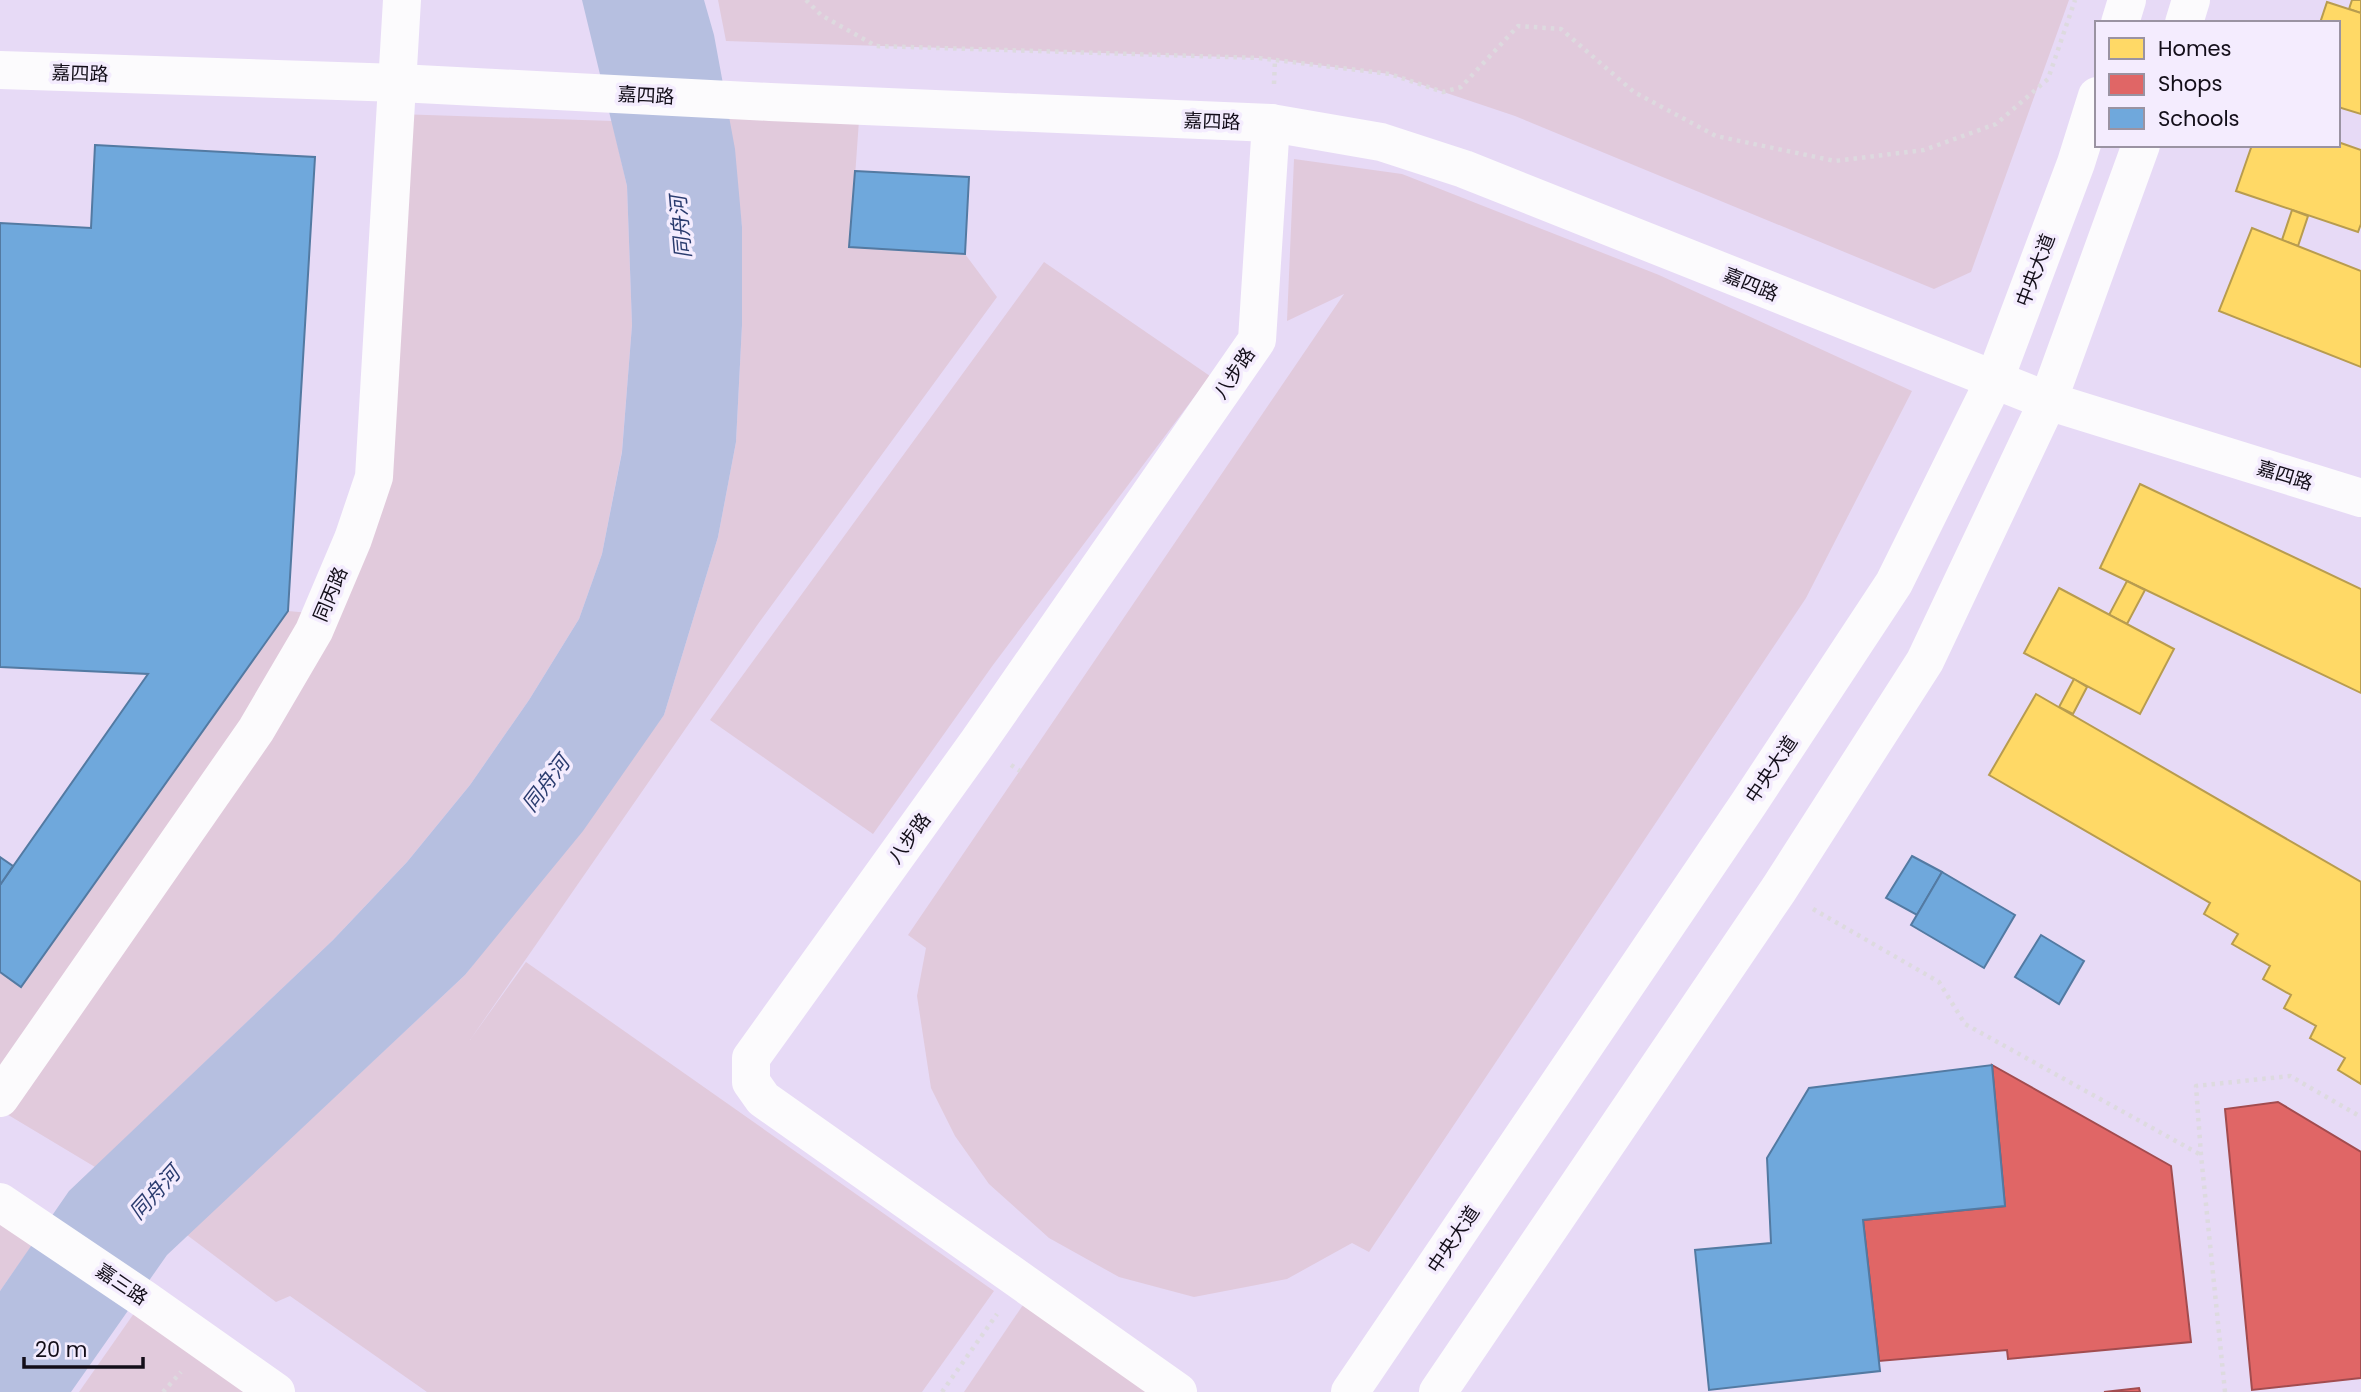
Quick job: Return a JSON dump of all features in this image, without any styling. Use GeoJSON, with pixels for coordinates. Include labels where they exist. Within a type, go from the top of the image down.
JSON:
{"type":"FeatureCollection","features":[{"type":"Feature","properties":{"kind":"lane","name":"同丙路"},"geometry":{"type":"LineString","coordinates":[[0,1098],[256,730],[314,631],[353,539],[374,477],[402,0]]}},
{"type":"Feature","properties":{"kind":"lane"},"geometry":{"type":"LineString","coordinates":[[2121,21],[2127,0]]}},
{"type":"Feature","properties":{"kind":"lane"},"geometry":{"type":"LineString","coordinates":[[2185,21],[2191,0]]}},
{"type":"Feature","properties":{"kind":"lane","name":"嘉四路"},"geometry":{"type":"LineString","coordinates":[[0,70],[399,83],[1271,124],[1381,142],[1464,169],[2048,401],[2361,498]]}},
{"type":"Feature","properties":{"kind":"lane","name":"中央大道"},"geometry":{"type":"LineString","coordinates":[[1350,1392],[1749,803],[1894,583],[1994,381],[2076,163],[2095,102]]}},
{"type":"Feature","properties":{"kind":"lane","name":"八步路"},"geometry":{"type":"LineString","coordinates":[[1178,1392],[763,1100],[751,1082],[751,1058],[978,742],[1257,340],[1271,124]]}},
{"type":"Feature","properties":{"kind":"lane"},"geometry":{"type":"LineString","coordinates":[[1438,1392],[1779,889],[1925,661],[2048,401],[2140,147]]}},
{"type":"Feature","properties":{"kind":"lane","name":"嘉三路"},"geometry":{"type":"LineString","coordinates":[[13,1210],[276,1392]]}},
{"type":"Feature","properties":{"kind":"path"},"geometry":{"type":"LineString","coordinates":[[806,0],[821,15],[876,46],[1259,58],[1391,74],[1443,92],[1461,87],[1518,26],[1561,29],[1634,92],[1716,136],[1835,161],[1924,150],[1996,124],[2048,79],[2075,0]]}},
{"type":"Feature","properties":{"kind":"path"},"geometry":{"type":"LineString","coordinates":[[1779,889],[1939,982],[1965,1024],[2201,1155]]}},
{"type":"Feature","properties":{"kind":"path"},"geometry":{"type":"LineString","coordinates":[[2225,1392],[2196,1086],[2290,1076],[2361,1117]]}},
{"type":"Feature","properties":{"kind":"path"},"geometry":{"type":"LineString","coordinates":[[942,1392],[1020,1281]]}},
{"type":"Feature","properties":{"kind":"shaded area"},"geometry":{"type":"Polygon","coordinates":[[[0,0],[2361,0],[2361,1392],[0,1392],[0,0]]]}},
{"type":"Feature","properties":{"kind":"shaded area"},"geometry":{"type":"Polygon","coordinates":[[[718,0],[2069,0],[1971,272],[1934,289],[1515,116],[1390,74],[1259,58],[726,41],[718,0]]]}},
{"type":"Feature","properties":{"kind":"shaded area"},"geometry":{"type":"Polygon","coordinates":[[[726,101],[860,106],[850,247],[965,254],[997,297],[758,624],[470,1040],[526,962],[994,1291],[922,1392],[427,1392],[290,1296],[276,1302],[187,1235],[465,975],[664,715],[718,537],[736,442],[742,325],[742,227],[726,101]]]}},
{"type":"Feature","properties":{"kind":"shaded area"},"geometry":{"type":"Polygon","coordinates":[[[397,114],[612,121],[627,186],[632,325],[622,451],[602,554],[579,619],[529,700],[470,785],[407,862],[333,940],[95,1167],[0,1110],[0,972],[21,987],[288,611],[321,614],[374,477],[397,114]]]}},
{"type":"Feature","properties":{"kind":"shaded area"},"geometry":{"type":"Polygon","coordinates":[[[1294,159],[1402,174],[1659,275],[1912,391],[1806,598],[1369,1252],[1352,1243],[1287,1279],[1194,1297],[1119,1277],[1049,1238],[989,1184],[955,1136],[931,1088],[917,996],[926,948],[908,935],[1344,294],[1287,321],[1294,159]]]}},
{"type":"Feature","properties":{"kind":"shaded area"},"geometry":{"type":"Polygon","coordinates":[[[1044,262],[1210,376],[993,665],[873,834],[710,720],[1044,262]]]}},
{"type":"Feature","properties":{"kind":"shaded area"},"geometry":{"type":"Polygon","coordinates":[[[0,1205],[40,1234],[0,1291],[0,1205]]]}},
{"type":"Feature","properties":{"kind":"shaded area"},"geometry":{"type":"Polygon","coordinates":[[[144,1299],[277,1392],[79,1392],[144,1299]]]}},
{"type":"Feature","properties":{"kind":"shaded area"},"geometry":{"type":"Polygon","coordinates":[[[1023,1305],[1147,1392],[964,1392],[1023,1305]]]}},
{"type":"Feature","properties":{"kind":"water","name":"同舟河"},"geometry":{"type":"Polygon","coordinates":[[[582,0],[704,0],[714,35],[735,149],[742,227],[742,325],[736,442],[718,537],[664,715],[583,831],[465,975],[167,1255],[71,1392],[0,1392],[0,1291],[69,1191],[333,940],[407,862],[470,785],[529,700],[579,619],[602,554],[622,452],[632,325],[627,186],[582,0]]]}},
{"type":"Feature","properties":{"kind":"building: Homes"},"geometry":{"type":"Polygon","coordinates":[[[2352,0],[2361,0],[2361,13],[2349,9],[2352,0]]]}},
{"type":"Feature","properties":{"kind":"building: Homes"},"geometry":{"type":"Polygon","coordinates":[[[2327,2],[2361,13],[2361,114],[2340,108],[2340,21],[2321,21],[2327,2]]]}},
{"type":"Feature","properties":{"kind":"building: Homes"},"geometry":{"type":"Polygon","coordinates":[[[2340,143],[2361,150],[2361,224],[2358,232],[2236,191],[2251,147],[2340,147],[2340,143]]]}},
{"type":"Feature","properties":{"kind":"building: Homes"},"geometry":{"type":"Polygon","coordinates":[[[2292,210],[2308,216],[2298,246],[2282,240],[2292,210]]]}},
{"type":"Feature","properties":{"kind":"building: Homes"},"geometry":{"type":"Polygon","coordinates":[[[2252,228],[2361,271],[2361,367],[2219,311],[2252,228]]]}},
{"type":"Feature","properties":{"kind":"building: Homes"},"geometry":{"type":"Polygon","coordinates":[[[2140,484],[2361,589],[2361,693],[2100,568],[2140,484]]]}},
{"type":"Feature","properties":{"kind":"building: Homes"},"geometry":{"type":"Polygon","coordinates":[[[2127,581],[2145,590],[2127,624],[2109,615],[2127,581]]]}},
{"type":"Feature","properties":{"kind":"building: Homes"},"geometry":{"type":"Polygon","coordinates":[[[2059,588],[2174,649],[2140,714],[2024,653],[2059,588]]]}},
{"type":"Feature","properties":{"kind":"building: Homes"},"geometry":{"type":"Polygon","coordinates":[[[2074,679],[2087,687],[2073,714],[2059,707],[2074,679]]]}},
{"type":"Feature","properties":{"kind":"building: Homes"},"geometry":{"type":"Polygon","coordinates":[[[2036,694],[2361,882],[2361,1084],[2338,1070],[2345,1058],[2310,1038],[2316,1026],[2284,1008],[2291,995],[2263,979],[2270,966],[2232,944],[2238,934],[2204,914],[2210,903],[1989,775],[2036,694]]]}},
{"type":"Feature","properties":{"kind":"building: Shops"},"geometry":{"type":"Polygon","coordinates":[[[1992,1065],[2171,1166],[2191,1342],[2008,1359],[2007,1350],[1879,1361],[1863,1220],[2005,1206],[1992,1065]]]}},
{"type":"Feature","properties":{"kind":"building: Shops"},"geometry":{"type":"Polygon","coordinates":[[[2278,1102],[2361,1152],[2361,1378],[2252,1390],[2225,1109],[2278,1102]]]}},
{"type":"Feature","properties":{"kind":"building: Shops"},"geometry":{"type":"Polygon","coordinates":[[[2139,1388],[2140,1392],[2104,1392],[2139,1388]]]}},
{"type":"Feature","properties":{"kind":"building: Schools"},"geometry":{"type":"Polygon","coordinates":[[[95,145],[315,157],[288,611],[21,987],[0,972],[0,885],[148,674],[0,667],[0,223],[91,228],[95,145]]]}},
{"type":"Feature","properties":{"kind":"building: Schools"},"geometry":{"type":"Polygon","coordinates":[[[855,171],[969,177],[965,254],[849,247],[855,171]]]}},
{"type":"Feature","properties":{"kind":"building: Schools"},"geometry":{"type":"Polygon","coordinates":[[[1912,856],[1942,872],[1917,915],[1886,898],[1912,856]]]}},
{"type":"Feature","properties":{"kind":"building: Schools"},"geometry":{"type":"Polygon","coordinates":[[[0,857],[13,866],[0,885],[0,857]]]}},
{"type":"Feature","properties":{"kind":"building: Schools"},"geometry":{"type":"Polygon","coordinates":[[[1942,872],[2015,915],[1984,968],[1911,925],[1942,872]]]}},
{"type":"Feature","properties":{"kind":"building: Schools"},"geometry":{"type":"Polygon","coordinates":[[[2041,935],[2084,961],[2059,1004],[2015,977],[2041,935]]]}},
{"type":"Feature","properties":{"kind":"building: Schools"},"geometry":{"type":"Polygon","coordinates":[[[1992,1065],[2005,1206],[1863,1220],[1880,1371],[1709,1390],[1695,1250],[1771,1243],[1767,1158],[1809,1088],[1992,1065]]]}}]}
